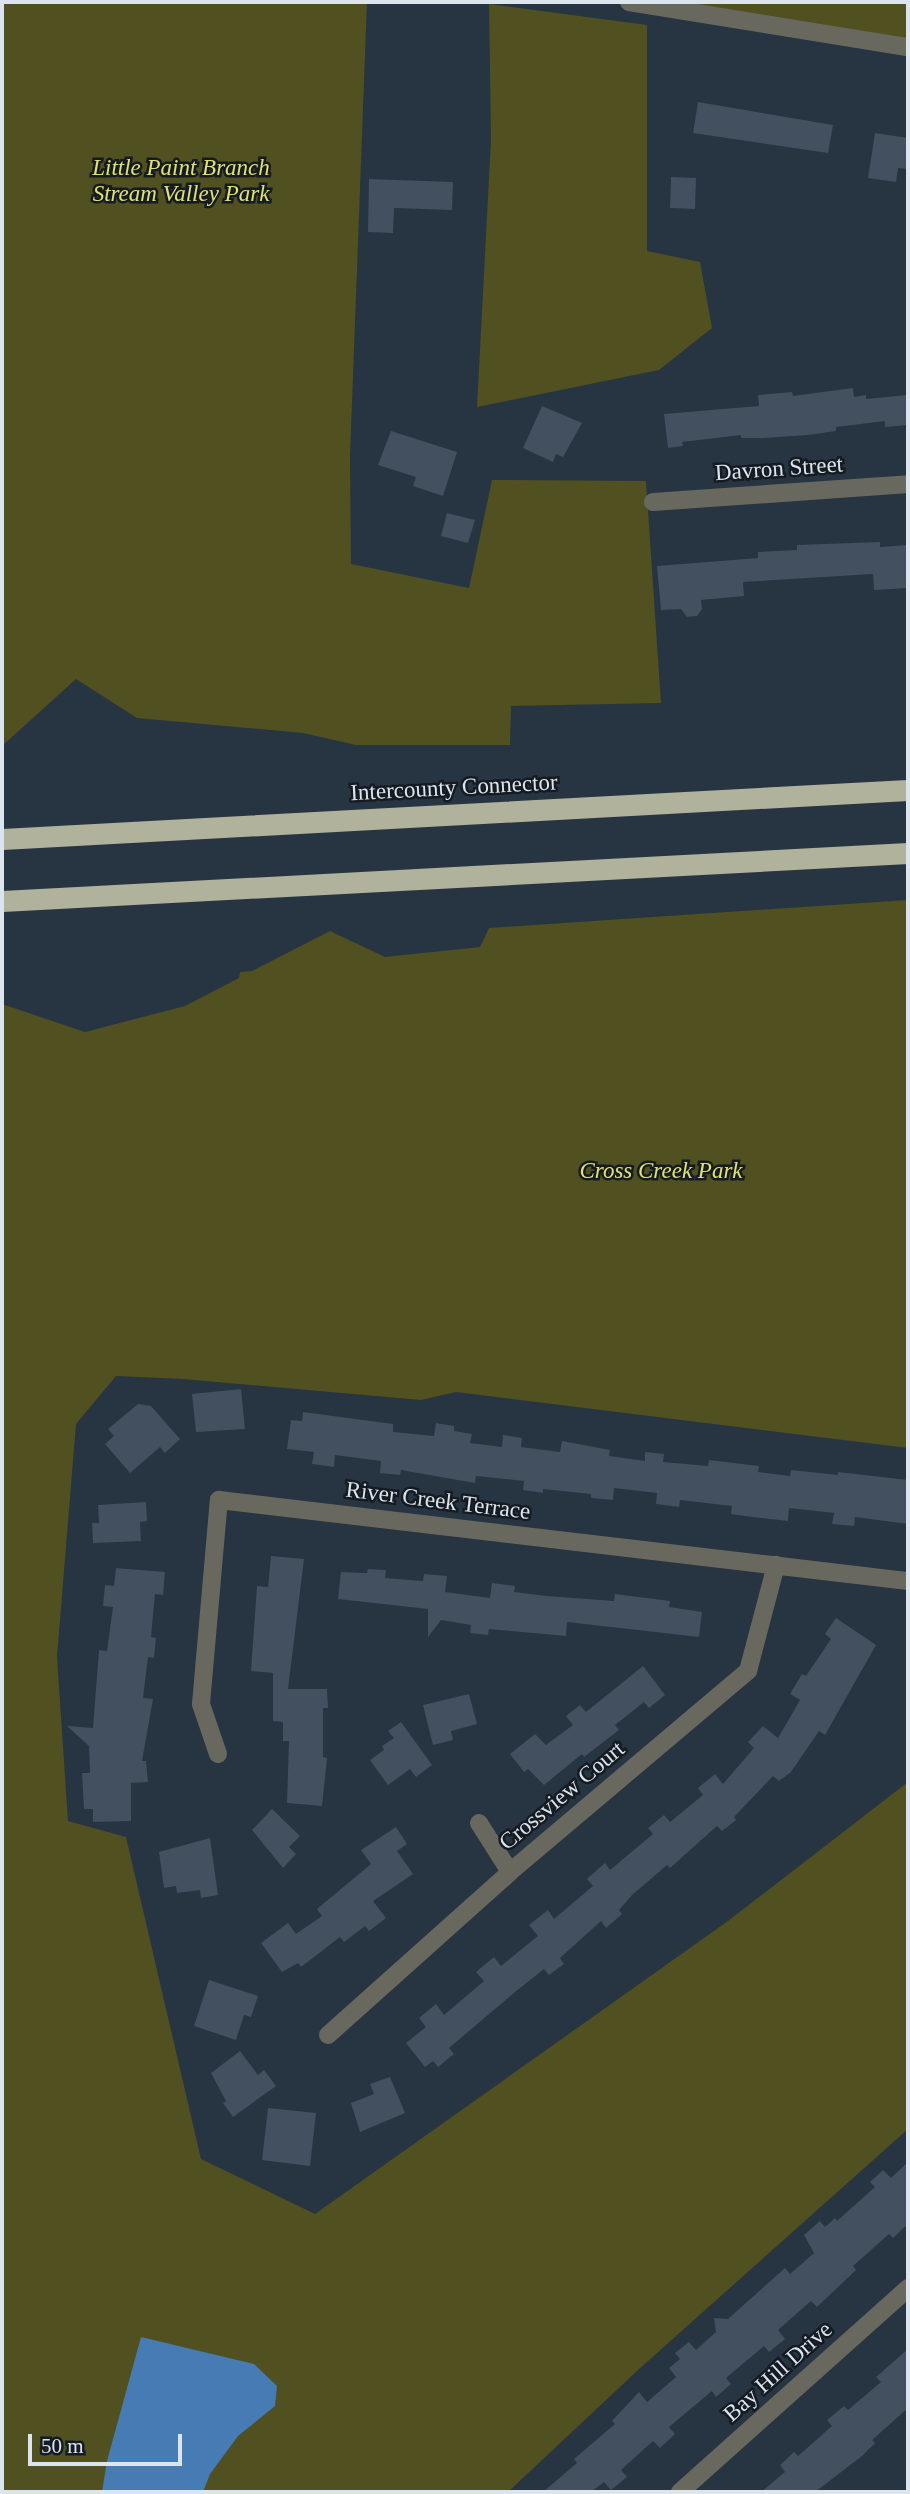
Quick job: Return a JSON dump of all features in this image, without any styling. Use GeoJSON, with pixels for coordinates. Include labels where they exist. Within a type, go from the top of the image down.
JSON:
{"type":"FeatureCollection","features":[{"type":"Feature","properties":{"kind":"highway","name":"Intercounty Connector"},"geometry":{"type":"LineString","coordinates":[[2,839],[908,790]]}},
{"type":"Feature","properties":{"kind":"highway"},"geometry":{"type":"LineString","coordinates":[[2,901],[908,853]]}},
{"type":"Feature","properties":{"kind":"street"},"geometry":{"type":"LineString","coordinates":[[629,2],[908,47]]}},
{"type":"Feature","properties":{"kind":"street","name":"Davron Street"},"geometry":{"type":"LineString","coordinates":[[653,502],[908,484]]}},
{"type":"Feature","properties":{"kind":"street","name":"River Creek Terrace"},"geometry":{"type":"LineString","coordinates":[[218,1754],[201,1704],[219,1500],[908,1581]]}},
{"type":"Feature","properties":{"kind":"street","name":"Crossview Court"},"geometry":{"type":"LineString","coordinates":[[328,2035],[510,1872],[748,1671],[776,1565]]}},
{"type":"Feature","properties":{"kind":"street"},"geometry":{"type":"LineString","coordinates":[[479,1823],[510,1872]]}},
{"type":"Feature","properties":{"kind":"street","name":"Bay Hill Drive"},"geometry":{"type":"LineString","coordinates":[[680,2492],[908,2288]]}},
{"type":"Feature","properties":{"kind":"green space","name":"Little Paint Branch Stream Valley Park"},"geometry":{"type":"Polygon","coordinates":[[[2,2],[367,2],[350,456],[351,564],[469,588],[492,480],[646,481],[661,703],[511,706],[510,745],[356,745],[303,733],[137,718],[76,679],[2,746],[2,2]]]}},
{"type":"Feature","properties":{"kind":"green space"},"geometry":{"type":"Polygon","coordinates":[[[629,2],[908,2],[908,47],[629,2]]]}},
{"type":"Feature","properties":{"kind":"green space"},"geometry":{"type":"Polygon","coordinates":[[[489,4],[647,25],[647,251],[700,262],[712,328],[659,370],[477,407],[491,140],[489,4]]]}},
{"type":"Feature","properties":{"kind":"green space","name":"Cross Creek Park"},"geometry":{"type":"Polygon","coordinates":[[[908,900],[908,1448],[456,1392],[421,1400],[183,1379],[116,1376],[76,1424],[57,1657],[68,1821],[126,1837],[201,2159],[315,2214],[728,1921],[908,1782],[908,2129],[638,2370],[508,2492],[2,2492],[2,1004],[85,1032],[185,1006],[239,978],[240,972],[252,971],[330,931],[385,957],[480,947],[489,928],[908,900]]]}},
{"type":"Feature","properties":{"kind":"water"},"geometry":{"type":"Polygon","coordinates":[[[141,2337],[254,2364],[277,2386],[275,2406],[238,2436],[210,2474],[203,2492],[102,2492],[107,2461],[141,2337]]]}},
{"type":"Feature","properties":{"kind":"building"},"geometry":{"type":"Polygon","coordinates":[[[698,102],[833,125],[828,153],[693,133],[698,102]]]}},
{"type":"Feature","properties":{"kind":"building"},"geometry":{"type":"Polygon","coordinates":[[[875,133],[908,138],[908,169],[898,168],[896,182],[868,178],[875,133]]]}},
{"type":"Feature","properties":{"kind":"building"},"geometry":{"type":"Polygon","coordinates":[[[671,177],[696,178],[695,209],[670,208],[671,177]]]}},
{"type":"Feature","properties":{"kind":"building"},"geometry":{"type":"Polygon","coordinates":[[[369,179],[453,182],[452,210],[394,208],[393,233],[368,232],[369,179]]]}},
{"type":"Feature","properties":{"kind":"building"},"geometry":{"type":"Polygon","coordinates":[[[853,388],[854,397],[866,395],[866,399],[908,395],[908,425],[885,427],[885,421],[836,427],[836,431],[808,435],[741,438],[741,435],[682,442],[683,446],[668,448],[664,414],[759,406],[758,395],[792,392],[793,396],[853,388]]]}},
{"type":"Feature","properties":{"kind":"building"},"geometry":{"type":"Polygon","coordinates":[[[542,406],[582,423],[563,457],[556,454],[553,462],[523,448],[542,406]]]}},
{"type":"Feature","properties":{"kind":"building"},"geometry":{"type":"Polygon","coordinates":[[[391,431],[457,452],[443,496],[413,486],[416,477],[378,465],[391,431]]]}},
{"type":"Feature","properties":{"kind":"building"},"geometry":{"type":"Polygon","coordinates":[[[447,513],[475,520],[468,543],[441,536],[447,513]]]}},
{"type":"Feature","properties":{"kind":"building"},"geometry":{"type":"Polygon","coordinates":[[[880,542],[880,547],[908,545],[908,588],[874,590],[873,574],[743,582],[744,596],[701,600],[702,609],[697,616],[687,617],[681,609],[661,610],[657,566],[758,558],[758,552],[797,550],[797,545],[880,542]]]}},
{"type":"Feature","properties":{"kind":"building"},"geometry":{"type":"Polygon","coordinates":[[[241,1389],[245,1429],[196,1432],[192,1394],[241,1389]]]}},
{"type":"Feature","properties":{"kind":"building"},"geometry":{"type":"Polygon","coordinates":[[[138,1404],[151,1406],[180,1439],[165,1453],[160,1447],[130,1473],[105,1444],[114,1436],[108,1429],[138,1404]]]}},
{"type":"Feature","properties":{"kind":"building"},"geometry":{"type":"Polygon","coordinates":[[[303,1412],[393,1424],[393,1432],[434,1436],[436,1423],[454,1426],[454,1431],[472,1434],[470,1443],[502,1447],[503,1435],[522,1438],[521,1447],[560,1452],[562,1441],[610,1450],[609,1456],[645,1461],[645,1452],[664,1454],[663,1462],[708,1466],[709,1460],[759,1466],[758,1472],[790,1476],[791,1470],[908,1480],[908,1524],[855,1517],[854,1526],[832,1524],[834,1513],[789,1508],[788,1521],[752,1517],[731,1514],[732,1506],[680,1500],[679,1507],[656,1504],[657,1493],[614,1488],[613,1500],[591,1498],[591,1494],[543,1489],[543,1493],[523,1490],[524,1481],[476,1476],[475,1483],[401,1470],[400,1475],[380,1473],[381,1461],[335,1455],[334,1467],[312,1464],[314,1452],[287,1449],[291,1420],[302,1421],[303,1412]]]}},
{"type":"Feature","properties":{"kind":"building"},"geometry":{"type":"Polygon","coordinates":[[[146,1502],[147,1521],[140,1522],[141,1541],[93,1543],[92,1523],[99,1523],[98,1505],[146,1502]]]}},
{"type":"Feature","properties":{"kind":"building"},"geometry":{"type":"Polygon","coordinates":[[[271,1556],[304,1559],[288,1689],[327,1689],[328,1708],[323,1708],[323,1757],[327,1758],[322,1806],[287,1803],[289,1741],[283,1741],[283,1722],[273,1721],[273,1673],[251,1671],[257,1586],[268,1587],[271,1556]]]}},
{"type":"Feature","properties":{"kind":"building"},"geometry":{"type":"Polygon","coordinates":[[[116,1568],[165,1572],[163,1595],[155,1594],[151,1637],[156,1638],[154,1658],[148,1657],[143,1698],[153,1699],[142,1761],[146,1761],[148,1782],[131,1783],[131,1821],[93,1822],[93,1809],[84,1809],[82,1773],[90,1773],[89,1746],[67,1726],[93,1728],[99,1650],[107,1651],[113,1607],[103,1606],[105,1585],[114,1586],[116,1568]]]}},
{"type":"Feature","properties":{"kind":"building"},"geometry":{"type":"Polygon","coordinates":[[[368,1569],[386,1570],[385,1578],[423,1581],[424,1574],[447,1576],[445,1592],[490,1598],[492,1583],[515,1586],[514,1592],[547,1596],[614,1601],[615,1594],[670,1601],[669,1607],[702,1612],[699,1637],[567,1622],[566,1636],[489,1629],[488,1635],[470,1633],[471,1625],[441,1620],[428,1637],[428,1609],[338,1599],[341,1572],[367,1573],[368,1569]]]}},
{"type":"Feature","properties":{"kind":"building"},"geometry":{"type":"Polygon","coordinates":[[[836,1618],[876,1645],[825,1735],[819,1731],[791,1772],[779,1781],[773,1776],[734,1817],[736,1820],[722,1831],[717,1826],[670,1868],[667,1865],[632,1895],[619,1910],[622,1914],[606,1928],[601,1921],[560,1958],[564,1964],[549,1975],[544,1969],[449,2048],[454,2054],[438,2067],[433,2061],[425,2067],[406,2043],[426,2027],[419,2018],[436,2004],[444,2015],[484,1981],[476,1972],[494,1957],[501,1966],[538,1936],[529,1925],[548,1910],[554,1919],[593,1886],[587,1879],[605,1863],[610,1870],[653,1834],[648,1828],[664,1815],[670,1822],[703,1795],[698,1788],[715,1774],[723,1784],[754,1748],[748,1742],[763,1726],[778,1738],[800,1700],[790,1694],[802,1674],[806,1676],[831,1639],[825,1634],[836,1618]]]}},
{"type":"Feature","properties":{"kind":"building"},"geometry":{"type":"Polygon","coordinates":[[[643,1666],[665,1695],[649,1708],[644,1702],[615,1725],[619,1730],[584,1757],[582,1754],[544,1785],[528,1769],[524,1772],[510,1754],[535,1734],[546,1745],[573,1725],[566,1716],[580,1705],[586,1712],[643,1666]]]}},
{"type":"Feature","properties":{"kind":"building"},"geometry":{"type":"Polygon","coordinates":[[[469,1694],[477,1724],[451,1731],[453,1740],[433,1745],[423,1705],[469,1694]]]}},
{"type":"Feature","properties":{"kind":"building"},"geometry":{"type":"Polygon","coordinates":[[[401,1722],[432,1765],[416,1777],[410,1769],[388,1785],[370,1760],[384,1750],[382,1746],[394,1738],[388,1731],[401,1722]]]}},
{"type":"Feature","properties":{"kind":"building"},"geometry":{"type":"Polygon","coordinates":[[[272,1809],[300,1836],[289,1847],[296,1854],[283,1868],[252,1830],[272,1809]]]}},
{"type":"Feature","properties":{"kind":"building"},"geometry":{"type":"Polygon","coordinates":[[[396,1827],[407,1844],[397,1851],[413,1874],[373,1901],[386,1918],[369,1931],[365,1926],[344,1942],[340,1937],[301,1967],[298,1963],[282,1972],[261,1943],[288,1923],[296,1934],[322,1916],[317,1909],[371,1864],[361,1850],[396,1827]]]}},
{"type":"Feature","properties":{"kind":"building"},"geometry":{"type":"Polygon","coordinates":[[[210,1838],[218,1895],[201,1898],[200,1890],[177,1893],[176,1886],[164,1888],[159,1852],[210,1838]]]}},
{"type":"Feature","properties":{"kind":"building"},"geometry":{"type":"Polygon","coordinates":[[[209,1980],[258,1996],[251,2017],[244,2015],[236,2040],[194,2026],[209,1980]]]}},
{"type":"Feature","properties":{"kind":"building"},"geometry":{"type":"Polygon","coordinates":[[[240,2051],[258,2075],[264,2070],[276,2086],[233,2117],[223,2103],[226,2101],[211,2073],[240,2051]]]}},
{"type":"Feature","properties":{"kind":"building"},"geometry":{"type":"Polygon","coordinates":[[[390,2077],[405,2113],[360,2132],[351,2103],[374,2094],[370,2084],[390,2077]]]}},
{"type":"Feature","properties":{"kind":"building"},"geometry":{"type":"Polygon","coordinates":[[[268,2108],[316,2113],[310,2166],[262,2160],[268,2108]]]}},
{"type":"Feature","properties":{"kind":"building"},"geometry":{"type":"Polygon","coordinates":[[[908,2162],[908,2224],[893,2238],[889,2234],[853,2266],[856,2270],[817,2307],[811,2301],[778,2330],[785,2339],[769,2352],[764,2346],[726,2378],[731,2384],[716,2397],[712,2391],[669,2427],[675,2434],[660,2448],[653,2441],[621,2470],[627,2477],[611,2490],[604,2482],[591,2492],[543,2492],[577,2463],[574,2459],[615,2424],[612,2421],[639,2392],[647,2402],[676,2377],[669,2368],[680,2359],[675,2353],[689,2342],[696,2350],[716,2332],[714,2318],[728,2319],[785,2268],[790,2274],[814,2253],[804,2235],[820,2221],[825,2227],[835,2218],[837,2221],[875,2187],[870,2182],[883,2170],[891,2178],[908,2162]]]}},
{"type":"Feature","properties":{"kind":"building"},"geometry":{"type":"Polygon","coordinates":[[[908,2349],[908,2408],[872,2440],[875,2443],[862,2456],[815,2492],[761,2492],[785,2472],[780,2465],[794,2452],[798,2456],[832,2426],[827,2420],[844,2406],[848,2410],[881,2382],[876,2377],[908,2349]]]}}]}
